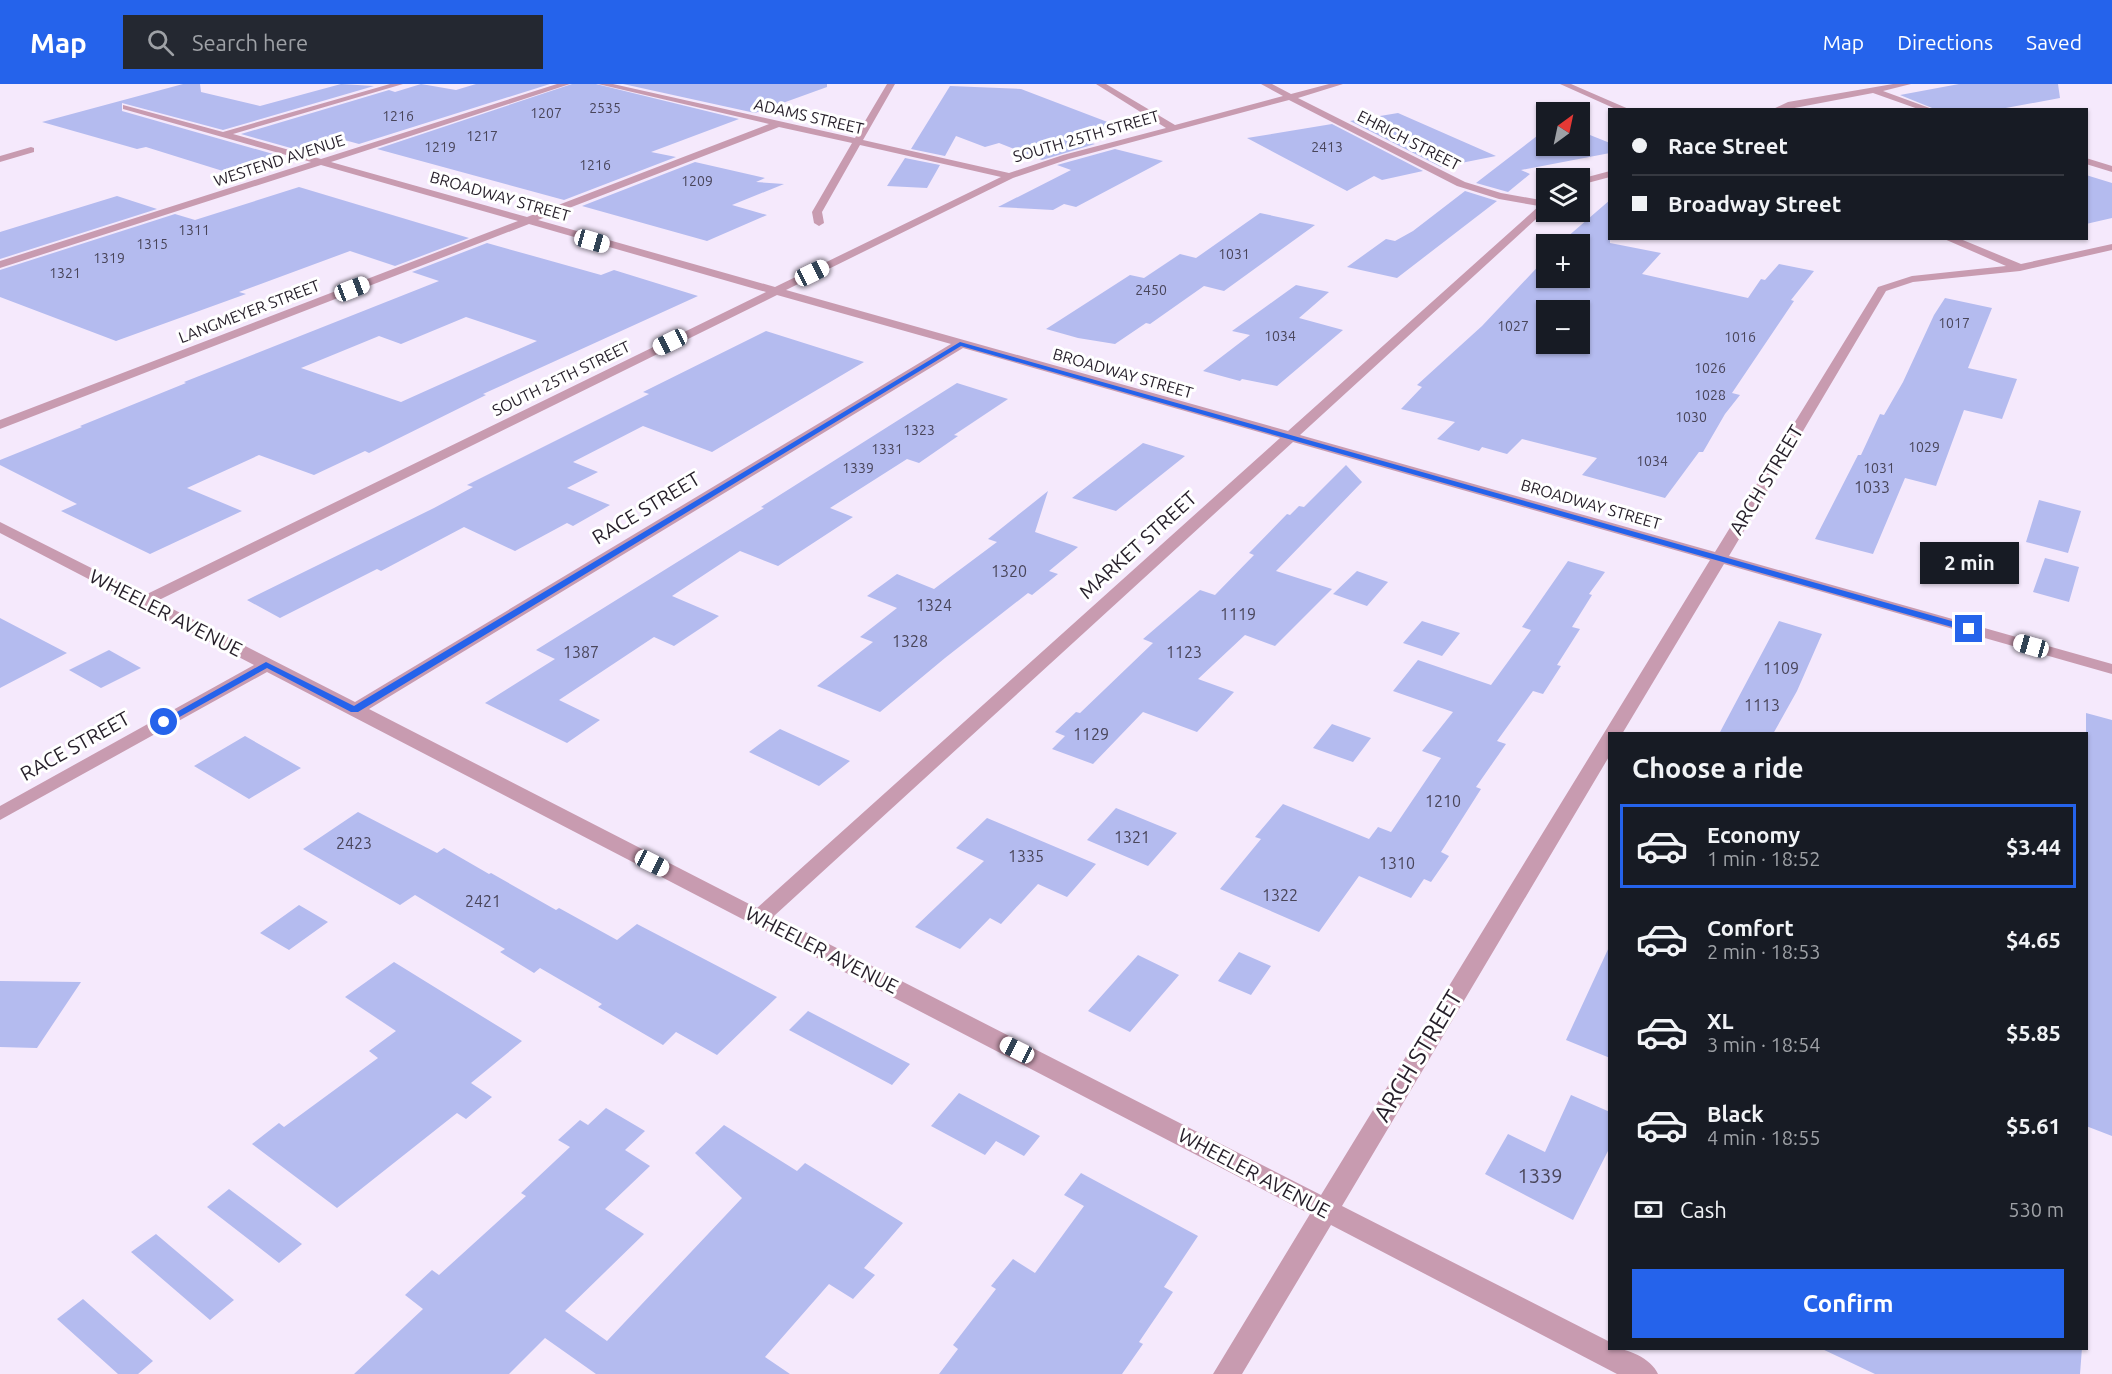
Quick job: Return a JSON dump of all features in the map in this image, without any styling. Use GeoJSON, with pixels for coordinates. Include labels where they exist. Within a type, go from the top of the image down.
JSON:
{"type":"FeatureCollection","features":[{"type":"Feature","properties":{"kind":"street"},"geometry":{"type":"LineString","coordinates":[[224,135],[399,84]]}},
{"type":"Feature","properties":{"kind":"street","name":"WESTEND AVENUE"},"geometry":{"type":"LineString","coordinates":[[0,265],[566,84]]}},
{"type":"Feature","properties":{"kind":"street","name":"ADAMS STREET"},"geometry":{"type":"LineString","coordinates":[[602,84],[1010,176]]}},
{"type":"Feature","properties":{"kind":"street"},"geometry":{"type":"LineString","coordinates":[[819,223],[817,212],[891,84]]}},
{"type":"Feature","properties":{"kind":"street"},"geometry":{"type":"LineString","coordinates":[[1100,84],[1173,128]]}},
{"type":"Feature","properties":{"kind":"street","name":"EHRICH STREET"},"geometry":{"type":"LineString","coordinates":[[1265,84],[1461,184],[1536,203]]}},
{"type":"Feature","properties":{"kind":"street","name":"SOUTH 25TH STREET"},"geometry":{"type":"LineString","coordinates":[[143,602],[1010,176],[1066,157],[1339,84]]}},
{"type":"Feature","properties":{"kind":"street"},"geometry":{"type":"LineString","coordinates":[[1564,84],[1622,108]]}},
{"type":"Feature","properties":{"kind":"street"},"geometry":{"type":"LineString","coordinates":[[1854,84],[1925,108]]}},
{"type":"Feature","properties":{"kind":"street"},"geometry":{"type":"LineString","coordinates":[[1780,108],[1907,84]]}},
{"type":"Feature","properties":{"kind":"street","name":"BROADWAY STREET"},"geometry":{"type":"LineString","coordinates":[[126,107],[525,222],[2112,669]]}},
{"type":"Feature","properties":{"kind":"street","name":"LANGMEYER STREET"},"geometry":{"type":"LineString","coordinates":[[0,425],[778,124]]}},
{"type":"Feature","properties":{"kind":"street"},"geometry":{"type":"LineString","coordinates":[[0,159],[31,150]]}},
{"type":"Feature","properties":{"kind":"street"},"geometry":{"type":"LineString","coordinates":[[2088,162],[2112,170]]}},
{"type":"Feature","properties":{"kind":"street"},"geometry":{"type":"LineString","coordinates":[[1590,179],[1608,175]]}},
{"type":"Feature","properties":{"kind":"street","name":"MARKET STREET"},"geometry":{"type":"LineString","coordinates":[[759,918],[1536,214]]}},
{"type":"Feature","properties":{"kind":"street"},"geometry":{"type":"LineString","coordinates":[[1952,240],[2020,268],[2112,247]]}},
{"type":"Feature","properties":{"kind":"street","name":"ARCH STREET"},"geometry":{"type":"LineString","coordinates":[[1614,732],[1882,289],[1912,279],[2020,268]]}},
{"type":"Feature","properties":{"kind":"street","name":"RACE STREET"},"geometry":{"type":"LineString","coordinates":[[355,710],[960,344]]}},
{"type":"Feature","properties":{"kind":"street","name":"WHEELER AVENUE"},"geometry":{"type":"LineString","coordinates":[[0,527],[1644,1374]]}},
{"type":"Feature","properties":{"kind":"street","name":"RACE STREET"},"geometry":{"type":"LineString","coordinates":[[0,814],[266,664]]}},
{"type":"Feature","properties":{"kind":"street","name":"ARCH STREET"},"geometry":{"type":"LineString","coordinates":[[1227,1374],[1608,742]]}},
{"type":"Feature","properties":{"kind":"building"},"geometry":{"type":"Polygon","coordinates":[[[183,84],[200,84],[201,92],[260,106],[341,84],[374,86],[223,130],[122,103],[122,111],[280,156],[226,172],[146,147],[137,149],[42,122],[183,84]]]}},
{"type":"Feature","properties":{"kind":"building"},"geometry":{"type":"Polygon","coordinates":[[[421,84],[456,90],[476,84],[550,84],[359,144],[337,138],[298,150],[241,134],[389,90],[395,92],[421,84]]]}},
{"type":"Feature","properties":{"kind":"building"},"geometry":{"type":"Polygon","coordinates":[[[572,84],[596,84],[739,119],[651,152],[676,157],[564,200],[377,149],[572,84]]]}},
{"type":"Feature","properties":{"kind":"building"},"geometry":{"type":"Polygon","coordinates":[[[623,84],[827,84],[827,87],[755,113],[623,84]]]}},
{"type":"Feature","properties":{"kind":"building"},"geometry":{"type":"Polygon","coordinates":[[[1959,84],[2058,84],[2060,98],[2006,108],[1932,108],[1900,95],[1959,84]]]}},
{"type":"Feature","properties":{"kind":"building"},"geometry":{"type":"Polygon","coordinates":[[[950,86],[1021,89],[1118,126],[1068,138],[1095,144],[1042,160],[999,143],[985,147],[956,136],[945,156],[911,149],[950,86]]]}},
{"type":"Feature","properties":{"kind":"building"},"geometry":{"type":"Polygon","coordinates":[[[1398,113],[1496,156],[1441,167],[1350,121],[1398,113]]]}},
{"type":"Feature","properties":{"kind":"building"},"geometry":{"type":"Polygon","coordinates":[[[1332,124],[1423,171],[1382,180],[1374,176],[1347,191],[1247,138],[1332,124]]]}},
{"type":"Feature","properties":{"kind":"building"},"geometry":{"type":"Polygon","coordinates":[[[1590,135],[1608,142],[1608,153],[1521,170],[1530,174],[1508,192],[1476,183],[1536,137],[1536,156],[1590,156],[1590,135]]]}},
{"type":"Feature","properties":{"kind":"building"},"geometry":{"type":"Polygon","coordinates":[[[1115,149],[1163,161],[1076,207],[1064,204],[1053,210],[998,207],[1071,170],[1057,165],[1115,149]]]}},
{"type":"Feature","properties":{"kind":"building"},"geometry":{"type":"Polygon","coordinates":[[[905,158],[940,165],[927,188],[887,186],[905,158]]]}},
{"type":"Feature","properties":{"kind":"building"},"geometry":{"type":"Polygon","coordinates":[[[695,162],[765,178],[756,182],[784,184],[732,205],[767,215],[707,241],[582,206],[695,162]]]}},
{"type":"Feature","properties":{"kind":"building"},"geometry":{"type":"Polygon","coordinates":[[[2088,176],[2112,183],[2112,218],[2088,224],[2088,176]]]}},
{"type":"Feature","properties":{"kind":"building"},"geometry":{"type":"Polygon","coordinates":[[[299,187],[469,238],[395,266],[350,251],[239,292],[246,294],[116,341],[0,297],[0,270],[175,214],[195,220],[299,187]]]}},
{"type":"Feature","properties":{"kind":"building"},"geometry":{"type":"Polygon","coordinates":[[[1465,191],[1497,201],[1397,278],[1347,267],[1386,239],[1395,241],[1413,231],[1465,191]]]}},
{"type":"Feature","properties":{"kind":"building"},"geometry":{"type":"Polygon","coordinates":[[[117,196],[157,209],[0,259],[0,232],[117,196]]]}},
{"type":"Feature","properties":{"kind":"building"},"geometry":{"type":"Polygon","coordinates":[[[1608,202],[1608,240],[1610,243],[1661,253],[1642,274],[1748,298],[1761,279],[1765,280],[1779,264],[1814,271],[1791,300],[1794,301],[1732,393],[1740,395],[1725,414],[1703,452],[1699,452],[1665,498],[1582,475],[1597,458],[1522,439],[1507,454],[1482,447],[1479,451],[1437,439],[1455,422],[1401,409],[1422,387],[1417,385],[1482,326],[1536,269],[1536,288],[1590,288],[1590,234],[1571,234],[1584,222],[1590,222],[1590,217],[1608,202]]]}},
{"type":"Feature","properties":{"kind":"building"},"geometry":{"type":"Polygon","coordinates":[[[1260,213],[1315,225],[1224,291],[1204,286],[1150,324],[1146,323],[1115,344],[1078,338],[1046,329],[1130,275],[1144,278],[1180,254],[1196,258],[1260,213]]]}},
{"type":"Feature","properties":{"kind":"building"},"geometry":{"type":"Polygon","coordinates":[[[487,243],[601,275],[614,270],[698,296],[483,394],[486,395],[369,453],[365,451],[314,475],[259,455],[187,488],[242,511],[150,554],[61,511],[77,504],[0,465],[0,460],[186,383],[184,382],[439,281],[412,272],[487,243]],[[466,317],[401,344],[379,336],[301,368],[401,402],[537,341],[466,317]]]}},
{"type":"Feature","properties":{"kind":"building"},"geometry":{"type":"Polygon","coordinates":[[[1296,285],[1329,292],[1299,318],[1343,330],[1277,386],[1242,379],[1240,381],[1203,371],[1250,335],[1232,331],[1296,285]]]}},
{"type":"Feature","properties":{"kind":"building"},"geometry":{"type":"Polygon","coordinates":[[[1945,298],[1992,308],[1968,368],[2017,379],[2002,419],[1964,410],[1936,486],[1905,478],[1873,554],[1815,539],[1858,455],[1861,455],[1880,414],[1884,415],[1903,382],[1934,315],[1945,298]]]}},
{"type":"Feature","properties":{"kind":"building"},"geometry":{"type":"Polygon","coordinates":[[[766,331],[864,362],[712,452],[643,426],[573,462],[598,472],[567,488],[610,505],[573,526],[567,523],[515,551],[464,527],[381,571],[377,569],[280,618],[247,600],[434,508],[473,487],[467,485],[649,394],[643,392],[766,331]]]}},
{"type":"Feature","properties":{"kind":"building"},"geometry":{"type":"Polygon","coordinates":[[[957,383],[1008,399],[954,435],[958,436],[919,463],[907,459],[830,508],[853,517],[778,566],[740,551],[672,596],[719,616],[674,646],[654,637],[559,700],[600,720],[567,743],[485,703],[555,659],[536,650],[764,508],[761,507],[957,383]]]}},
{"type":"Feature","properties":{"kind":"building"},"geometry":{"type":"Polygon","coordinates":[[[1143,443],[1185,456],[1116,511],[1072,498],[1143,443]]]}},
{"type":"Feature","properties":{"kind":"building"},"geometry":{"type":"Polygon","coordinates":[[[1346,465],[1362,482],[1276,571],[1332,589],[1275,646],[1245,635],[1198,679],[1234,692],[1197,732],[1143,712],[1093,764],[1052,749],[1065,736],[1055,732],[1076,712],[1080,713],[1153,643],[1143,639],[1200,590],[1215,595],[1254,555],[1249,553],[1287,514],[1290,515],[1299,506],[1304,507],[1346,465]]]}},
{"type":"Feature","properties":{"kind":"building"},"geometry":{"type":"Polygon","coordinates":[[[1048,491],[1035,532],[1078,547],[1049,571],[1058,574],[1032,595],[1028,593],[880,712],[817,686],[873,642],[860,637],[897,608],[867,596],[897,574],[934,589],[997,542],[988,539],[1048,491]]]}},
{"type":"Feature","properties":{"kind":"building"},"geometry":{"type":"Polygon","coordinates":[[[2039,500],[2081,511],[2068,553],[2026,542],[2039,500]]]}},
{"type":"Feature","properties":{"kind":"building"},"geometry":{"type":"Polygon","coordinates":[[[2045,558],[2079,567],[2069,602],[2033,592],[2045,558]]]}},
{"type":"Feature","properties":{"kind":"building"},"geometry":{"type":"Polygon","coordinates":[[[1568,561],[1605,572],[1589,594],[1592,595],[1572,627],[1580,629],[1557,665],[1561,666],[1543,694],[1533,691],[1497,741],[1506,744],[1476,787],[1481,789],[1441,852],[1449,856],[1431,882],[1424,879],[1411,898],[1359,876],[1319,932],[1220,889],[1261,839],[1255,837],[1283,804],[1369,839],[1378,827],[1391,832],[1441,758],[1422,751],[1453,712],[1393,691],[1418,660],[1491,685],[1531,630],[1522,627],[1568,561]]]}},
{"type":"Feature","properties":{"kind":"building"},"geometry":{"type":"Polygon","coordinates":[[[1357,571],[1388,582],[1367,606],[1333,594],[1357,571]]]}},
{"type":"Feature","properties":{"kind":"building"},"geometry":{"type":"Polygon","coordinates":[[[0,618],[67,653],[0,688],[0,618]]]}},
{"type":"Feature","properties":{"kind":"building"},"geometry":{"type":"Polygon","coordinates":[[[1422,621],[1460,633],[1442,656],[1403,643],[1422,621]]]}},
{"type":"Feature","properties":{"kind":"building"},"geometry":{"type":"Polygon","coordinates":[[[1779,621],[1822,634],[1797,691],[1774,732],[1720,732],[1779,621]]]}},
{"type":"Feature","properties":{"kind":"building"},"geometry":{"type":"Polygon","coordinates":[[[109,650],[141,668],[101,688],[69,670],[109,650]]]}},
{"type":"Feature","properties":{"kind":"building"},"geometry":{"type":"Polygon","coordinates":[[[2086,713],[2112,720],[2112,1136],[2088,1127],[2088,732],[2086,732],[2086,713]]]}},
{"type":"Feature","properties":{"kind":"building"},"geometry":{"type":"Polygon","coordinates":[[[1332,724],[1371,738],[1353,762],[1313,748],[1332,724]]]}},
{"type":"Feature","properties":{"kind":"building"},"geometry":{"type":"Polygon","coordinates":[[[780,729],[850,761],[819,786],[749,752],[780,729]]]}},
{"type":"Feature","properties":{"kind":"building"},"geometry":{"type":"Polygon","coordinates":[[[245,736],[301,768],[249,799],[194,766],[245,736]]]}},
{"type":"Feature","properties":{"kind":"building"},"geometry":{"type":"Polygon","coordinates":[[[1116,808],[1177,833],[1148,866],[1087,840],[1116,808]]]}},
{"type":"Feature","properties":{"kind":"building"},"geometry":{"type":"Polygon","coordinates":[[[358,812],[437,853],[444,848],[556,910],[559,908],[617,940],[637,924],[777,997],[717,1055],[676,1032],[663,1045],[598,1007],[602,1004],[540,968],[534,973],[500,952],[505,949],[415,895],[400,905],[303,849],[358,812]]]}},
{"type":"Feature","properties":{"kind":"building"},"geometry":{"type":"Polygon","coordinates":[[[987,818],[1096,864],[1067,897],[1038,884],[1001,924],[990,918],[960,949],[915,927],[984,861],[956,848],[987,818]]]}},
{"type":"Feature","properties":{"kind":"building"},"geometry":{"type":"Polygon","coordinates":[[[299,905],[328,922],[289,950],[260,933],[299,905]]]}},
{"type":"Feature","properties":{"kind":"building"},"geometry":{"type":"Polygon","coordinates":[[[1608,949],[1608,1057],[1566,1040],[1608,949]]]}},
{"type":"Feature","properties":{"kind":"building"},"geometry":{"type":"Polygon","coordinates":[[[1239,952],[1271,966],[1251,995],[1218,981],[1239,952]]]}},
{"type":"Feature","properties":{"kind":"building"},"geometry":{"type":"Polygon","coordinates":[[[1138,955],[1179,975],[1130,1032],[1088,1011],[1138,955]]]}},
{"type":"Feature","properties":{"kind":"building"},"geometry":{"type":"Polygon","coordinates":[[[394,962],[522,1041],[471,1083],[492,1097],[466,1119],[457,1113],[337,1208],[252,1144],[279,1123],[284,1127],[378,1058],[369,1051],[396,1031],[345,997],[394,962]]]}},
{"type":"Feature","properties":{"kind":"building"},"geometry":{"type":"Polygon","coordinates":[[[0,981],[81,982],[37,1048],[0,1047],[0,981]]]}},
{"type":"Feature","properties":{"kind":"building"},"geometry":{"type":"Polygon","coordinates":[[[808,1011],[910,1064],[892,1085],[789,1030],[808,1011]]]}},
{"type":"Feature","properties":{"kind":"building"},"geometry":{"type":"Polygon","coordinates":[[[959,1093],[1040,1136],[1024,1156],[996,1141],[985,1155],[931,1126],[959,1093]]]}},
{"type":"Feature","properties":{"kind":"building"},"geometry":{"type":"Polygon","coordinates":[[[1571,1095],[1608,1111],[1608,1151],[1573,1220],[1485,1174],[1508,1134],[1545,1152],[1571,1095]]]}},
{"type":"Feature","properties":{"kind":"building"},"geometry":{"type":"Polygon","coordinates":[[[606,1108],[645,1131],[625,1150],[650,1166],[605,1209],[644,1234],[565,1311],[607,1341],[742,1198],[695,1153],[724,1125],[797,1171],[805,1163],[903,1223],[864,1268],[875,1275],[853,1299],[829,1284],[765,1357],[790,1374],[596,1374],[545,1338],[509,1374],[354,1374],[423,1309],[405,1295],[432,1270],[439,1275],[526,1196],[521,1193],[570,1147],[558,1140],[580,1120],[588,1125],[606,1108]]]}},
{"type":"Feature","properties":{"kind":"building"},"geometry":{"type":"Polygon","coordinates":[[[1081,1173],[1198,1236],[1164,1287],[1173,1292],[1139,1342],[1143,1344],[1122,1374],[939,1374],[958,1349],[953,1345],[996,1289],[991,1286],[1013,1259],[1035,1273],[1084,1206],[1064,1195],[1081,1173]]]}},
{"type":"Feature","properties":{"kind":"building"},"geometry":{"type":"Polygon","coordinates":[[[229,1189],[302,1244],[279,1263],[207,1207],[229,1189]]]}},
{"type":"Feature","properties":{"kind":"building"},"geometry":{"type":"Polygon","coordinates":[[[156,1234],[234,1300],[210,1320],[131,1252],[156,1234]]]}},
{"type":"Feature","properties":{"kind":"building"},"geometry":{"type":"Polygon","coordinates":[[[83,1299],[153,1361],[138,1374],[118,1374],[57,1319],[83,1299]]]}},
{"type":"Feature","properties":{"kind":"building"},"geometry":{"type":"Polygon","coordinates":[[[1824,1350],[2082,1350],[2080,1374],[1875,1374],[1824,1350]]]}},
{"type":"Feature","properties":{"kind":"route"},"geometry":{"type":"LineString","coordinates":[[164,722],[266,664],[355,710],[960,344],[1969,629]]}}]}
